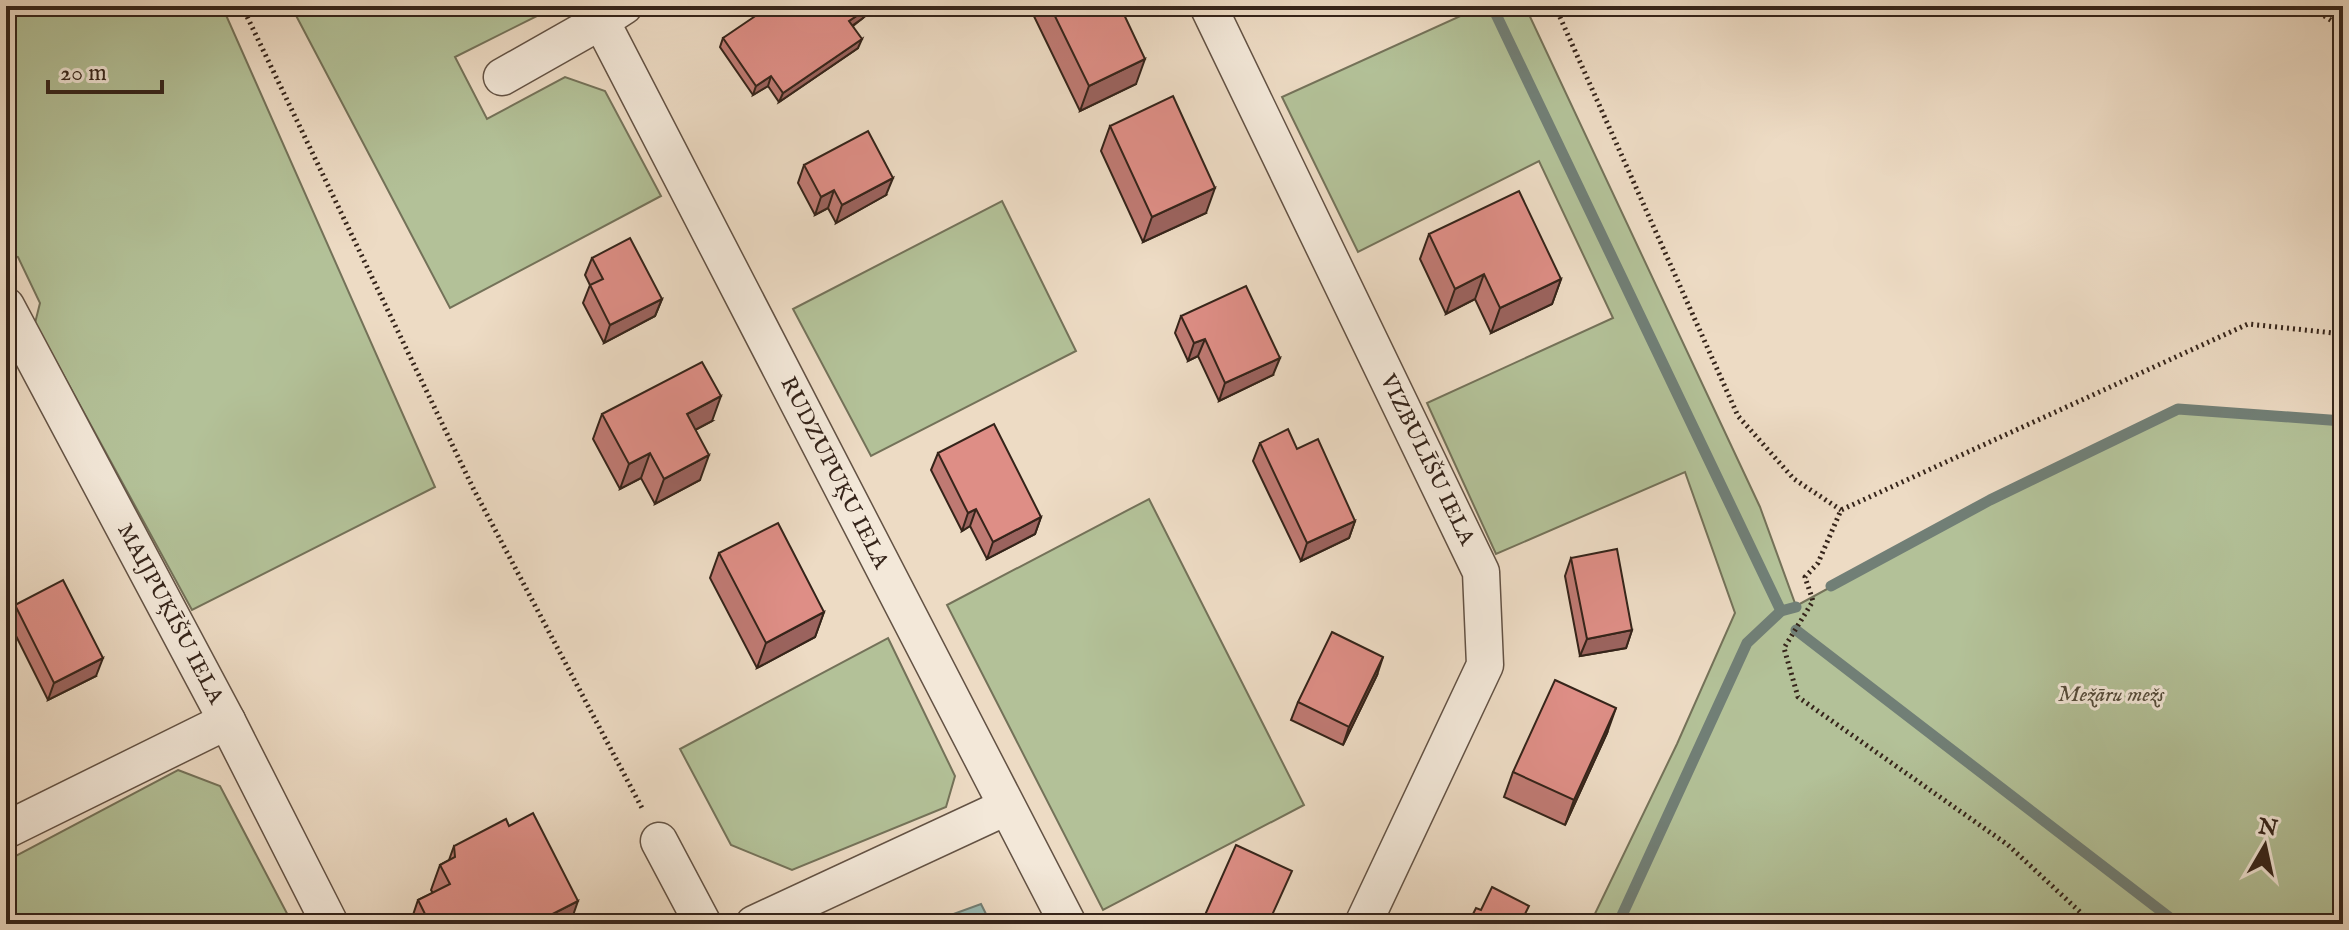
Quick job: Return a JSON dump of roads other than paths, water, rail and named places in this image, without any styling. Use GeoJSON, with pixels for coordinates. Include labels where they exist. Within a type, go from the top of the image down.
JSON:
{"type":"FeatureCollection","features":[{"type":"Feature","properties":{"kind":"street","name":"VIZBULĪŠU IELA"},"geometry":{"type":"LineString","coordinates":[[1208,6],[1481,572],[1485,665],[1363,924]]}},
{"type":"Feature","properties":{"kind":"street","name":"RUDZUPUĶU IELA"},"geometry":{"type":"LineString","coordinates":[[502,77],[613,13],[1006,807],[1068,924]]}},
{"type":"Feature","properties":{"kind":"street","name":"MAIJPUĶĪŠU IELA"},"geometry":{"type":"LineString","coordinates":[[6,306],[227,721],[330,924]]}},
{"type":"Feature","properties":{"kind":"street"},"geometry":{"type":"LineString","coordinates":[[6,830],[227,721]]}},
{"type":"Feature","properties":{"kind":"street"},"geometry":{"type":"LineString","coordinates":[[754,924],[1006,807]]}},
{"type":"Feature","properties":{"kind":"street"},"geometry":{"type":"LineString","coordinates":[[659,841],[703,924]]}},
{"type":"Feature","properties":{"kind":"water"},"geometry":{"type":"Polygon","coordinates":[[[981,904],[991,924],[926,924],[981,904]]]}},
{"type":"Feature","properties":{"kind":"waterway"},"geometry":{"type":"LineString","coordinates":[[1492,6],[1781,611]]}},
{"type":"Feature","properties":{"kind":"waterway"},"geometry":{"type":"LineString","coordinates":[[1831,586],[1990,500],[2178,409],[2343,421]]}},
{"type":"Feature","properties":{"kind":"waterway"},"geometry":{"type":"LineString","coordinates":[[1618,924],[1747,643],[1781,611],[1796,607]]}},
{"type":"Feature","properties":{"kind":"waterway"},"geometry":{"type":"LineString","coordinates":[[1796,630],[2178,924]]}},
{"type":"Feature","properties":{"kind":"park label","name":"Mežāru mežs"},"geometry":{"type":"Point","coordinates":[2111,695]}}]}
